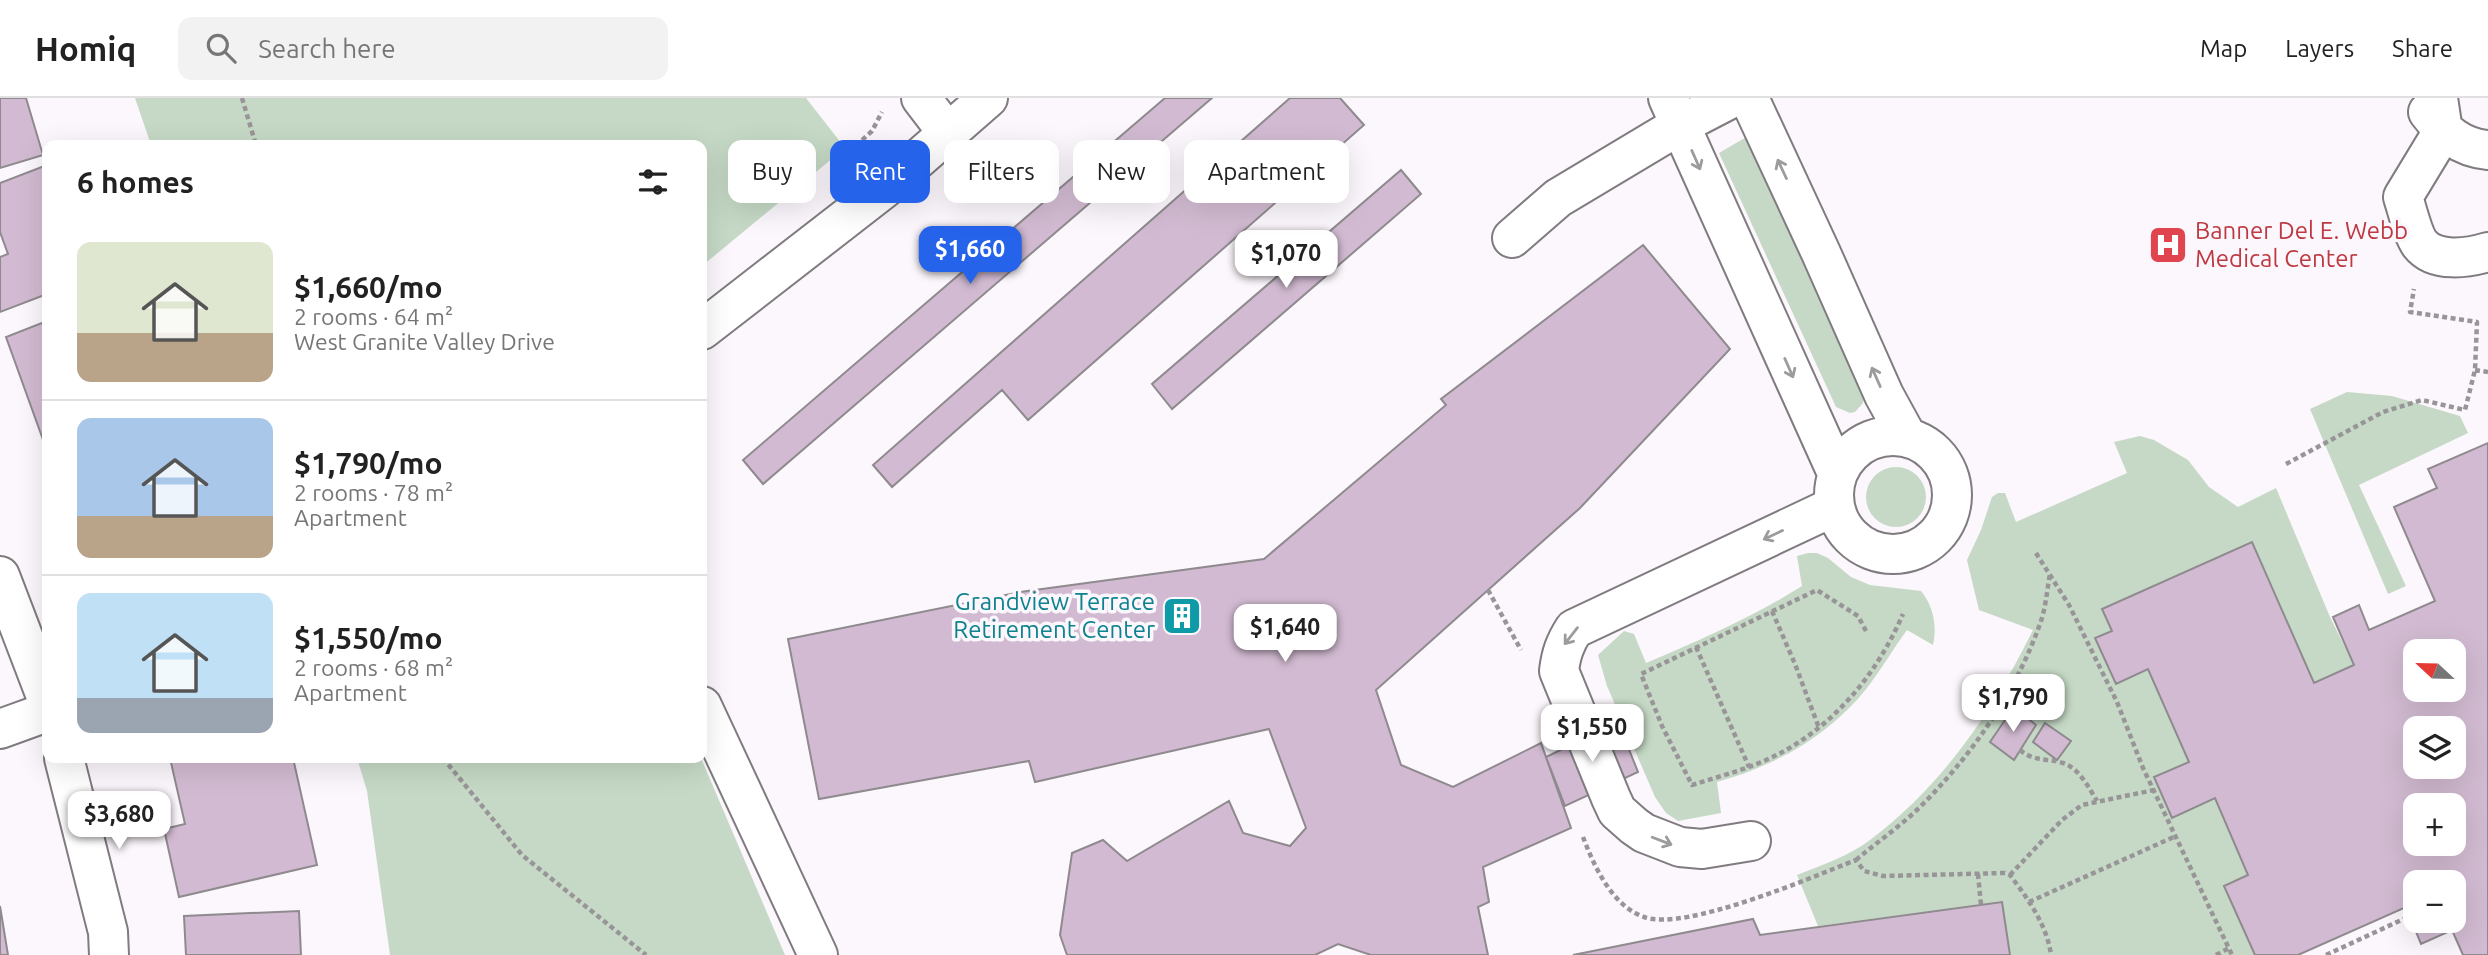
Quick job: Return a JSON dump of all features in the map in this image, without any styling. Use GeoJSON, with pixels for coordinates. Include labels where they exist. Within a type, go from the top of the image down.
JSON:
{"type":"FeatureCollection","features":[{"type":"Feature","properties":{"kind":"street"},"geometry":{"type":"LineString","coordinates":[[921,98],[947,132]]}},
{"type":"Feature","properties":{"kind":"street"},"geometry":{"type":"LineString","coordinates":[[707,326],[885,188],[988,98]]}},
{"type":"Feature","properties":{"kind":"street"},"geometry":{"type":"LineString","coordinates":[[1512,238],[1558,198],[1674,112],[1732,98]]}},
{"type":"Feature","properties":{"kind":"street"},"geometry":{"type":"LineString","coordinates":[[1749,98],[1884,395],[1907,437]]}},
{"type":"Feature","properties":{"kind":"street"},"geometry":{"type":"LineString","coordinates":[[2420,98],[2425,108],[2441,115],[2472,147],[2488,150]]}},
{"type":"Feature","properties":{"kind":"street"},"geometry":{"type":"LineString","coordinates":[[1674,112],[1836,489],[1847,532],[1854,540],[1886,555],[1906,554],[1923,548],[1947,519],[1952,501],[1952,483],[1944,461],[1920,441],[1907,437],[1880,439],[1862,445],[1849,453],[1836,489],[1574,629],[1564,643],[1559,671],[1618,811],[1643,833],[1680,847],[1702,849],[1751,841]]}},
{"type":"Feature","properties":{"kind":"street"},"geometry":{"type":"LineString","coordinates":[[2441,115],[2403,197],[2418,243],[2429,252],[2447,257],[2468,257],[2488,252]]}},
{"type":"Feature","properties":{"kind":"street"},"geometry":{"type":"LineString","coordinates":[[0,576],[42,686]]}},
{"type":"Feature","properties":{"kind":"street"},"geometry":{"type":"LineString","coordinates":[[0,729],[42,714]]}},
{"type":"Feature","properties":{"kind":"street"},"geometry":{"type":"LineString","coordinates":[[707,717],[818,955]]}},
{"type":"Feature","properties":{"kind":"street"},"geometry":{"type":"LineString","coordinates":[[65,763],[108,932],[109,955]]}},
{"type":"Feature","properties":{"kind":"path"},"geometry":{"type":"LineString","coordinates":[[242,98],[255,140]]}},
{"type":"Feature","properties":{"kind":"path"},"geometry":{"type":"LineString","coordinates":[[862,140],[872,131],[882,110]]}},
{"type":"Feature","properties":{"kind":"path"},"geometry":{"type":"LineString","coordinates":[[2286,464],[2383,412],[2422,400],[2465,410],[2475,370],[2477,322],[2410,312],[2413,282]]}},
{"type":"Feature","properties":{"kind":"path"},"geometry":{"type":"LineString","coordinates":[[2475,370],[2488,372]]}},
{"type":"Feature","properties":{"kind":"path"},"geometry":{"type":"LineString","coordinates":[[2036,553],[2069,606],[2117,702],[2154,790],[2232,955]]}},
{"type":"Feature","properties":{"kind":"path"},"geometry":{"type":"LineString","coordinates":[[1856,860],[1918,808],[1971,747],[2012,684],[2031,646],[2043,612],[2050,574]]}},
{"type":"Feature","properties":{"kind":"path"},"geometry":{"type":"LineString","coordinates":[[1866,631],[1858,616],[1817,590],[1641,674],[1662,726],[1692,785],[1749,767],[1780,753],[1819,728],[1859,689],[1889,645],[1903,614]]}},
{"type":"Feature","properties":{"kind":"path"},"geometry":{"type":"LineString","coordinates":[[1772,611],[1796,664],[1819,728]]}},
{"type":"Feature","properties":{"kind":"path"},"geometry":{"type":"LineString","coordinates":[[1696,647],[1749,767]]}},
{"type":"Feature","properties":{"kind":"path"},"geometry":{"type":"LineString","coordinates":[[2020,750],[2037,760],[2063,763],[2073,768],[2097,801]]}},
{"type":"Feature","properties":{"kind":"path"},"geometry":{"type":"LineString","coordinates":[[447,763],[522,855],[646,955]]}},
{"type":"Feature","properties":{"kind":"path"},"geometry":{"type":"LineString","coordinates":[[2010,875],[2073,810],[2097,801],[2115,800],[2154,790]]}},
{"type":"Feature","properties":{"kind":"path"},"geometry":{"type":"LineString","coordinates":[[2029,902],[2176,836]]}},
{"type":"Feature","properties":{"kind":"path"},"geometry":{"type":"LineString","coordinates":[[1978,874],[1981,905]]}},
{"type":"Feature","properties":{"kind":"path"},"geometry":{"type":"LineString","coordinates":[[2326,955],[2403,919]]}},
{"type":"Feature","properties":{"kind":"path"},"geometry":{"type":"LineString","coordinates":[[2216,955],[2229,948]]}},
{"type":"Feature","properties":{"kind":"green space"},"geometry":{"type":"Polygon","coordinates":[[[135,98],[806,98],[839,140],[830,140],[830,160],[816,172],[816,140],[728,140],[728,203],[778,203],[707,262],[707,140],[149,140],[135,98]]]}},
{"type":"Feature","properties":{"kind":"green space"},"geometry":{"type":"Polygon","coordinates":[[[1755,132],[1865,390],[1863,403],[1855,412],[1850,413],[1836,407],[1719,153],[1755,132]]]}},
{"type":"Feature","properties":{"kind":"green space"},"geometry":{"type":"Polygon","coordinates":[[[2347,392],[2392,396],[2460,416],[2468,433],[2359,485],[2406,586],[2388,594],[2310,409],[2347,392]]]}},
{"type":"Feature","properties":{"kind":"green space"},"geometry":{"type":"Polygon","coordinates":[[[2140,436],[2154,440],[2188,460],[2209,487],[2238,507],[2276,488],[2330,617],[2354,665],[2314,683],[2115,632],[2095,638],[2116,683],[2148,669],[2189,762],[2154,777],[2172,817],[2215,798],[2248,875],[2224,886],[2255,955],[2010,955],[2002,902],[1818,926],[1797,875],[1862,846],[1921,795],[1964,745],[1983,718],[2033,630],[1979,610],[1967,560],[1992,497],[2005,493],[2016,522],[2127,473],[2114,442],[2140,436]]]}},
{"type":"Feature","properties":{"kind":"green space"},"geometry":{"type":"Polygon","coordinates":[[[1896,467],[1913,472],[1921,480],[1926,497],[1921,514],[1913,522],[1896,527],[1879,522],[1871,514],[1866,497],[1871,480],[1879,472],[1896,467]]]}},
{"type":"Feature","properties":{"kind":"green space"},"geometry":{"type":"Polygon","coordinates":[[[1817,553],[1828,558],[1851,577],[1870,585],[1921,591],[1933,617],[1933,645],[1907,630],[1867,688],[1836,721],[1780,758],[1717,782],[1721,813],[1678,821],[1666,813],[1655,797],[1607,686],[1598,655],[1624,631],[1634,634],[1646,663],[1726,628],[1802,586],[1797,556],[1817,553]]]}},
{"type":"Feature","properties":{"kind":"green space"},"geometry":{"type":"Polygon","coordinates":[[[359,763],[703,763],[785,955],[390,955],[367,791],[359,763]]]}},
{"type":"Feature","properties":{"kind":"building"},"geometry":{"type":"Polygon","coordinates":[[[0,98],[26,98],[42,155],[0,168],[0,98]]]}},
{"type":"Feature","properties":{"kind":"building"},"geometry":{"type":"Polygon","coordinates":[[[1165,98],[1212,98],[1163,140],[1116,140],[1165,98]]]}},
{"type":"Feature","properties":{"kind":"building"},"geometry":{"type":"Polygon","coordinates":[[[1290,98],[1340,98],[1364,125],[1347,140],[1242,140],[1290,98]]]}},
{"type":"Feature","properties":{"kind":"building"},"geometry":{"type":"Polygon","coordinates":[[[42,167],[42,296],[0,312],[0,257],[8,254],[0,232],[0,183],[42,167]]]}},
{"type":"Feature","properties":{"kind":"building"},"geometry":{"type":"Polygon","coordinates":[[[1401,170],[1421,194],[1172,409],[1152,384],[1401,170]]]}},
{"type":"Feature","properties":{"kind":"building"},"geometry":{"type":"Polygon","coordinates":[[[1073,177],[1073,203],[1090,203],[763,484],[743,460],[1043,203],[1059,203],[1059,189],[1073,177]]]}},
{"type":"Feature","properties":{"kind":"building"},"geometry":{"type":"Polygon","coordinates":[[[1184,191],[1184,203],[1275,203],[1028,420],[1002,390],[892,487],[873,465],[1184,191]]]}},
{"type":"Feature","properties":{"kind":"building","name":"Grandview Terrace Retirement Center"},"geometry":{"type":"Polygon","coordinates":[[[1643,245],[1730,349],[1580,508],[1376,690],[1401,765],[1453,787],[1541,743],[1571,828],[1483,867],[1489,902],[1478,907],[1488,955],[1371,955],[1338,944],[1315,955],[1067,955],[1060,935],[1072,853],[1103,840],[1127,861],[1229,801],[1243,833],[1290,846],[1306,828],[1269,729],[1035,782],[1029,761],[819,799],[788,639],[1020,592],[1264,559],[1446,405],[1441,399],[1643,245]]]}},
{"type":"Feature","properties":{"kind":"building"},"geometry":{"type":"Polygon","coordinates":[[[42,323],[42,437],[6,337],[42,323]]]}},
{"type":"Feature","properties":{"kind":"building"},"geometry":{"type":"Polygon","coordinates":[[[2488,443],[2488,955],[2463,955],[2453,933],[2466,933],[2466,870],[2403,870],[2403,908],[2298,955],[2255,955],[2224,886],[2248,875],[2215,798],[2172,818],[2154,777],[2189,762],[2148,669],[2116,684],[2095,638],[2112,631],[2102,609],[2252,542],[2314,683],[2354,665],[2333,617],[2359,605],[2369,630],[2435,601],[2394,507],[2437,488],[2428,469],[2488,443]]]}},
{"type":"Feature","properties":{"kind":"building"},"geometry":{"type":"Polygon","coordinates":[[[2014,707],[2036,725],[2014,760],[1990,742],[2014,707]]]}},
{"type":"Feature","properties":{"kind":"building"},"geometry":{"type":"Polygon","coordinates":[[[1618,722],[1638,772],[1565,806],[1546,757],[1618,722]]]}},
{"type":"Feature","properties":{"kind":"building"},"geometry":{"type":"Polygon","coordinates":[[[2045,723],[2071,741],[2057,760],[2033,742],[2045,723]]]}},
{"type":"Feature","properties":{"kind":"building"},"geometry":{"type":"Polygon","coordinates":[[[171,763],[294,763],[317,865],[179,897],[164,829],[185,824],[171,763]]]}},
{"type":"Feature","properties":{"kind":"building"},"geometry":{"type":"Polygon","coordinates":[[[2002,902],[2010,955],[1573,955],[1753,919],[1760,935],[2002,902]]]}},
{"type":"Feature","properties":{"kind":"building"},"geometry":{"type":"Polygon","coordinates":[[[0,906],[8,955],[0,955],[0,906]]]}},
{"type":"Feature","properties":{"kind":"building"},"geometry":{"type":"Polygon","coordinates":[[[299,911],[301,955],[186,955],[184,916],[299,911]]]}},
{"type":"Feature","properties":{"kind":"building"},"geometry":{"type":"Polygon","coordinates":[[[2417,933],[2445,933],[2421,944],[2417,933]]]}},
{"type":"Feature","properties":{"kind":"place","name":"Banner Del E. Webb Medical Center"},"geometry":{"type":"Point","coordinates":[2168,245]}},
{"type":"Feature","properties":{"kind":"place","name":"Grandview Terrace Retirement Center"},"geometry":{"type":"Point","coordinates":[1182,616]}}]}
